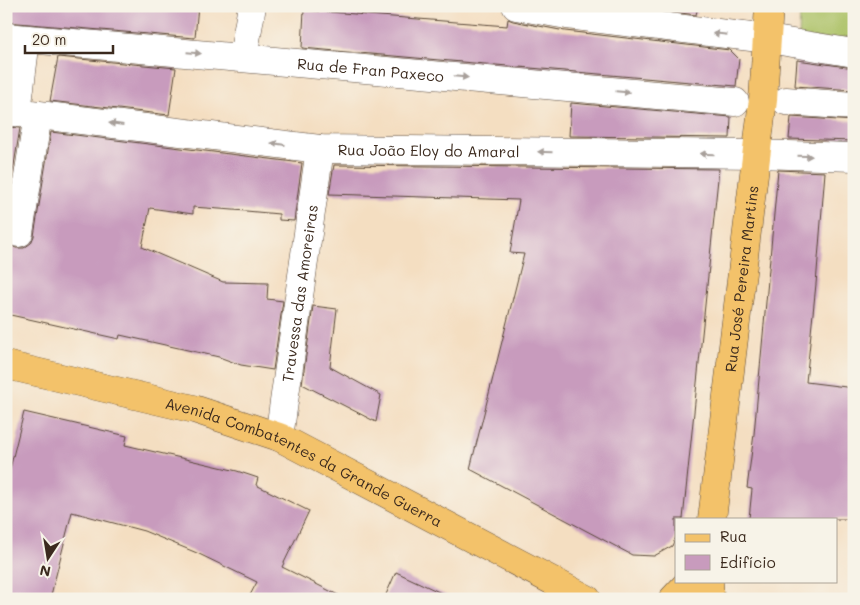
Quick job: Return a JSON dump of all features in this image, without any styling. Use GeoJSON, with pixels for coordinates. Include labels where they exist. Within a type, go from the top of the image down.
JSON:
{"type":"FeatureCollection","features":[{"type":"Feature","properties":{"kind":"main road","name":"Rua José Pereira Martins"},"geometry":{"type":"LineString","coordinates":[[712,518],[756,154],[768,39],[769,6]]}},
{"type":"Feature","properties":{"kind":"main road","name":"Avenida Combatentes da Grande Guerra"},"geometry":{"type":"LineString","coordinates":[[6,365],[194,409],[279,437],[587,599]]}},
{"type":"Feature","properties":{"kind":"main road"},"geometry":{"type":"LineString","coordinates":[[673,599],[689,582]]}},
{"type":"Feature","properties":{"kind":"main road"},"geometry":{"type":"LineString","coordinates":[[709,582],[710,599]]}},
{"type":"Feature","properties":{"kind":"street"},"geometry":{"type":"LineString","coordinates":[[243,57],[252,6]]}},
{"type":"Feature","properties":{"kind":"street"},"geometry":{"type":"LineString","coordinates":[[516,6],[568,11],[854,53]]}},
{"type":"Feature","properties":{"kind":"street"},"geometry":{"type":"LineString","coordinates":[[16,38],[21,112],[19,233]]}},
{"type":"Feature","properties":{"kind":"street","name":"Rua de Fran Paxeco"},"geometry":{"type":"LineString","coordinates":[[16,38],[735,102]]}},
{"type":"Feature","properties":{"kind":"street"},"geometry":{"type":"LineString","coordinates":[[786,101],[854,106]]}},
{"type":"Feature","properties":{"kind":"street","name":"Rua João Eloy do Amaral"},"geometry":{"type":"LineString","coordinates":[[21,112],[320,149],[756,154],[854,157]]}},
{"type":"Feature","properties":{"kind":"street","name":"Travessa das Amoreiras"},"geometry":{"type":"LineString","coordinates":[[279,437],[320,149]]}},
{"type":"Feature","properties":{"kind":"green space"},"geometry":{"type":"Polygon","coordinates":[[[800,6],[854,6],[854,35],[839,40],[799,38],[800,6]]]}},
{"type":"Feature","properties":{"kind":"building"},"geometry":{"type":"Polygon","coordinates":[[[6,6],[198,6],[195,38],[6,22],[6,6]]]}},
{"type":"Feature","properties":{"kind":"building"},"geometry":{"type":"Polygon","coordinates":[[[626,6],[698,6],[696,15],[626,6]]]}},
{"type":"Feature","properties":{"kind":"building"},"geometry":{"type":"Polygon","coordinates":[[[304,10],[507,26],[508,19],[565,31],[730,50],[739,59],[736,86],[302,48],[304,10]]]}},
{"type":"Feature","properties":{"kind":"building"},"geometry":{"type":"Polygon","coordinates":[[[58,57],[176,68],[169,115],[50,101],[58,57]]]}},
{"type":"Feature","properties":{"kind":"building"},"geometry":{"type":"Polygon","coordinates":[[[797,60],[854,68],[854,90],[795,86],[797,60]]]}},
{"type":"Feature","properties":{"kind":"building"},"geometry":{"type":"Polygon","coordinates":[[[571,103],[731,117],[730,138],[569,136],[571,103]]]}},
{"type":"Feature","properties":{"kind":"building"},"geometry":{"type":"Polygon","coordinates":[[[791,117],[854,121],[854,141],[789,139],[791,117]]]}},
{"type":"Feature","properties":{"kind":"building"},"geometry":{"type":"Polygon","coordinates":[[[6,127],[20,128],[6,214],[6,127]]]}},
{"type":"Feature","properties":{"kind":"building"},"geometry":{"type":"Polygon","coordinates":[[[51,132],[302,163],[294,221],[279,220],[279,214],[246,211],[193,207],[193,214],[150,208],[142,247],[223,282],[268,283],[267,299],[283,301],[273,370],[241,365],[219,357],[120,335],[119,339],[6,314],[6,241],[16,248],[24,248],[31,243],[34,236],[51,132]]]}},
{"type":"Feature","properties":{"kind":"building"},"geometry":{"type":"Polygon","coordinates":[[[334,165],[719,169],[683,518],[675,518],[675,539],[672,546],[654,556],[632,555],[470,469],[524,254],[510,253],[519,200],[329,194],[334,165]]]}},
{"type":"Feature","properties":{"kind":"building"},"geometry":{"type":"Polygon","coordinates":[[[778,170],[825,172],[806,382],[854,388],[854,519],[749,518],[752,489],[747,488],[754,434],[778,170]]]}},
{"type":"Feature","properties":{"kind":"building"},"geometry":{"type":"Polygon","coordinates":[[[313,306],[337,309],[330,367],[381,395],[376,422],[302,384],[313,306]]]}},
{"type":"Feature","properties":{"kind":"building"},"geometry":{"type":"Polygon","coordinates":[[[24,412],[127,436],[125,445],[237,471],[258,478],[256,485],[309,511],[282,567],[346,599],[248,599],[257,582],[197,553],[144,531],[72,512],[50,599],[6,599],[6,485],[24,412]]]}},
{"type":"Feature","properties":{"kind":"building"},"geometry":{"type":"Polygon","coordinates":[[[396,572],[454,599],[384,599],[396,572]]]}}]}
